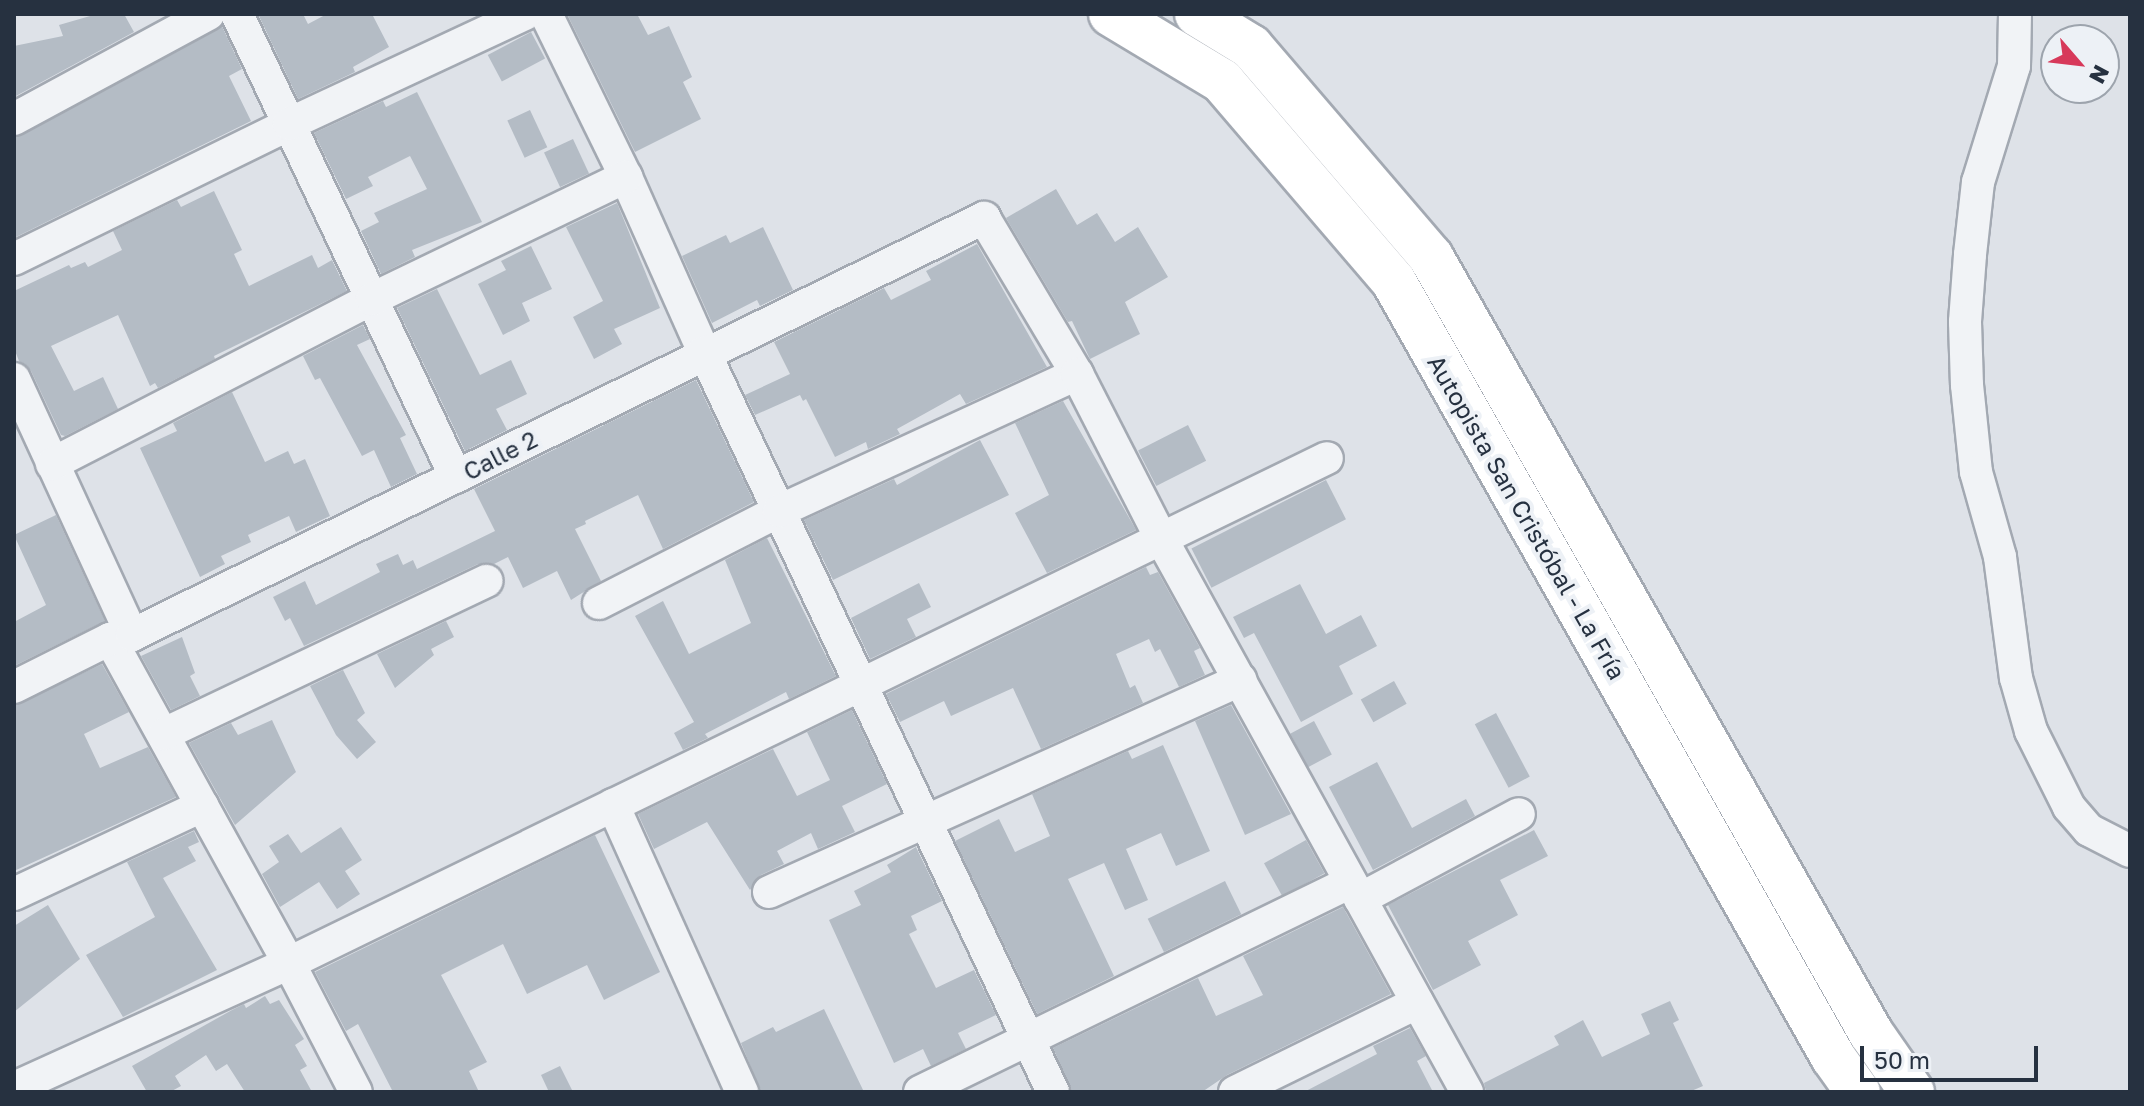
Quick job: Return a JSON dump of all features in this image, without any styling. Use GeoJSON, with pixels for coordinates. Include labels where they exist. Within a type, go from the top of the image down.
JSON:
{"type":"FeatureCollection","features":[{"type":"Feature","properties":{"kind":"highway","name":"Autopista San Cristóbal - La Fría"},"geometry":{"type":"LineString","coordinates":[[1111,14],[1222,81],[1394,282],[1818,1030],[1858,1092]]}},
{"type":"Feature","properties":{"kind":"highway","name":"Autopista San Cristóbal - La Fría"},"geometry":{"type":"LineString","coordinates":[[1197,14],[1251,47],[1431,257],[1863,1020],[1912,1092]]}},
{"type":"Feature","properties":{"kind":"street"},"geometry":{"type":"LineString","coordinates":[[14,119],[208,14]]}},
{"type":"Feature","properties":{"kind":"street"},"geometry":{"type":"LineString","coordinates":[[237,14],[456,477]]}},
{"type":"Feature","properties":{"kind":"street"},"geometry":{"type":"LineString","coordinates":[[14,259],[289,124],[525,14]]}},
{"type":"Feature","properties":{"kind":"street"},"geometry":{"type":"LineString","coordinates":[[546,14],[626,177],[704,352],[1053,1092]]}},
{"type":"Feature","properties":{"kind":"street"},"geometry":{"type":"LineString","coordinates":[[2015,14],[2014,66],[1978,182],[1970,255],[1965,322],[1967,385],[1976,472],[2000,557],[2016,678],[2031,731],[2069,807],[2089,830],[2130,851]]}},
{"type":"Feature","properties":{"kind":"street"},"geometry":{"type":"LineString","coordinates":[[52,464],[372,299],[626,177]]}},
{"type":"Feature","properties":{"kind":"street","name":"Calle 2"},"geometry":{"type":"LineString","coordinates":[[14,687],[456,477],[704,352],[984,218],[1077,374]]}},
{"type":"Feature","properties":{"kind":"street"},"geometry":{"type":"LineString","coordinates":[[599,603],[779,511],[1077,374],[1162,540],[1467,1092]]}},
{"type":"Feature","properties":{"kind":"street"},"geometry":{"type":"LineString","coordinates":[[14,379],[164,734],[356,1092]]}},
{"type":"Feature","properties":{"kind":"street"},"geometry":{"type":"LineString","coordinates":[[19,1082],[289,963],[1327,458]]}},
{"type":"Feature","properties":{"kind":"street"},"geometry":{"type":"LineString","coordinates":[[164,734],[486,581]]}},
{"type":"Feature","properties":{"kind":"street"},"geometry":{"type":"LineString","coordinates":[[769,892],[1240,680]]}},
{"type":"Feature","properties":{"kind":"street"},"geometry":{"type":"LineString","coordinates":[[613,805],[742,1092]]}},
{"type":"Feature","properties":{"kind":"street"},"geometry":{"type":"LineString","coordinates":[[14,894],[202,806]]}},
{"type":"Feature","properties":{"kind":"street"},"geometry":{"type":"LineString","coordinates":[[920,1092],[1028,1039],[1519,814]]}},
{"type":"Feature","properties":{"kind":"street"},"geometry":{"type":"LineString","coordinates":[[1235,1092],[1417,1003]]}},
{"type":"Feature","properties":{"kind":"building"},"geometry":{"type":"Polygon","coordinates":[[[97,14],[124,14],[134,32],[14,97],[14,46],[63,36],[59,25],[97,14]]]}},
{"type":"Feature","properties":{"kind":"building"},"geometry":{"type":"Polygon","coordinates":[[[258,14],[303,14],[308,24],[327,14],[372,14],[389,47],[353,67],[355,72],[298,99],[258,14]]]}},
{"type":"Feature","properties":{"kind":"building"},"geometry":{"type":"Polygon","coordinates":[[[567,14],[637,14],[648,35],[669,26],[692,77],[683,82],[701,119],[635,152],[567,14]]]}},
{"type":"Feature","properties":{"kind":"building"},"geometry":{"type":"Polygon","coordinates":[[[222,26],[242,69],[229,76],[251,121],[14,238],[14,138],[222,26]]]}},
{"type":"Feature","properties":{"kind":"building"},"geometry":{"type":"Polygon","coordinates":[[[531,32],[545,58],[502,81],[488,55],[531,32]]]}},
{"type":"Feature","properties":{"kind":"building"},"geometry":{"type":"Polygon","coordinates":[[[417,92],[482,222],[412,250],[415,257],[381,274],[361,231],[379,222],[374,213],[427,189],[410,156],[368,177],[373,186],[346,199],[314,133],[383,101],[386,107],[417,92]]]}},
{"type":"Feature","properties":{"kind":"building"},"geometry":{"type":"Polygon","coordinates":[[[530,110],[547,147],[525,158],[507,121],[530,110]]]}},
{"type":"Feature","properties":{"kind":"building"},"geometry":{"type":"Polygon","coordinates":[[[573,139],[589,173],[560,187],[544,153],[573,139]]]}},
{"type":"Feature","properties":{"kind":"building"},"geometry":{"type":"Polygon","coordinates":[[[1056,189],[1077,225],[1097,213],[1115,242],[1138,227],[1168,277],[1125,302],[1140,334],[1090,359],[1072,321],[1068,322],[1006,218],[1056,189]]]}},
{"type":"Feature","properties":{"kind":"building"},"geometry":{"type":"Polygon","coordinates":[[[214,191],[242,250],[234,254],[249,286],[312,255],[318,268],[332,260],[347,291],[214,356],[215,359],[158,388],[155,383],[150,386],[118,315],[51,346],[74,391],[103,377],[118,409],[65,436],[61,435],[31,371],[19,361],[14,348],[14,291],[69,265],[71,268],[85,262],[88,267],[122,250],[113,231],[177,200],[181,207],[214,191]]]}},
{"type":"Feature","properties":{"kind":"building"},"geometry":{"type":"Polygon","coordinates":[[[617,203],[660,308],[614,329],[622,344],[594,359],[573,317],[603,301],[566,227],[617,203]]]}},
{"type":"Feature","properties":{"kind":"building"},"geometry":{"type":"Polygon","coordinates":[[[763,227],[793,290],[760,306],[757,300],[712,323],[682,256],[726,235],[730,243],[763,227]]]}},
{"type":"Feature","properties":{"kind":"building"},"geometry":{"type":"Polygon","coordinates":[[[977,244],[1047,367],[966,404],[960,394],[897,429],[900,434],[868,449],[866,442],[835,457],[806,399],[803,401],[800,395],[755,415],[745,395],[790,374],[774,342],[884,288],[891,300],[931,280],[926,271],[977,244]]]}},
{"type":"Feature","properties":{"kind":"building"},"geometry":{"type":"Polygon","coordinates":[[[531,246],[552,289],[522,303],[530,321],[503,335],[478,284],[506,270],[501,261],[531,246]]]}},
{"type":"Feature","properties":{"kind":"building"},"geometry":{"type":"Polygon","coordinates":[[[437,289],[480,375],[511,360],[527,394],[496,409],[507,430],[465,451],[397,308],[437,289]]]}},
{"type":"Feature","properties":{"kind":"building"},"geometry":{"type":"Polygon","coordinates":[[[363,325],[370,339],[357,345],[406,435],[400,438],[417,474],[391,487],[374,450],[362,456],[320,378],[315,380],[303,356],[363,325]]]}},
{"type":"Feature","properties":{"kind":"building"},"geometry":{"type":"Polygon","coordinates":[[[696,380],[754,502],[663,549],[638,495],[585,521],[586,524],[575,529],[601,581],[571,600],[557,571],[523,588],[508,557],[494,564],[478,564],[304,646],[290,618],[285,621],[273,597],[305,581],[316,605],[380,572],[376,564],[398,554],[403,565],[413,560],[417,569],[495,531],[474,489],[696,380]]]}},
{"type":"Feature","properties":{"kind":"building"},"geometry":{"type":"Polygon","coordinates":[[[232,392],[265,462],[288,451],[294,464],[305,459],[330,516],[296,532],[289,516],[248,535],[251,542],[221,556],[225,564],[200,577],[140,448],[177,431],[173,423],[232,392]]]}},
{"type":"Feature","properties":{"kind":"building"},"geometry":{"type":"Polygon","coordinates":[[[1063,401],[1136,530],[1047,573],[1015,513],[1049,495],[1015,423],[1063,401]]]}},
{"type":"Feature","properties":{"kind":"building"},"geometry":{"type":"Polygon","coordinates":[[[1188,425],[1206,461],[1156,486],[1138,450],[1188,425]]]}},
{"type":"Feature","properties":{"kind":"building"},"geometry":{"type":"Polygon","coordinates":[[[980,440],[1009,495],[833,580],[804,520],[894,479],[897,485],[980,440]]]}},
{"type":"Feature","properties":{"kind":"building"},"geometry":{"type":"Polygon","coordinates":[[[1326,480],[1346,519],[1211,588],[1191,549],[1326,480]]]}},
{"type":"Feature","properties":{"kind":"building"},"geometry":{"type":"Polygon","coordinates":[[[56,515],[105,621],[14,666],[14,622],[46,605],[14,535],[56,515]]]}},
{"type":"Feature","properties":{"kind":"building"},"geometry":{"type":"Polygon","coordinates":[[[767,538],[836,676],[789,699],[786,692],[705,734],[708,738],[683,750],[674,733],[694,722],[635,616],[663,601],[689,654],[751,623],[725,560],[767,538]]]}},
{"type":"Feature","properties":{"kind":"building"},"geometry":{"type":"Polygon","coordinates":[[[1146,567],[1150,575],[1158,572],[1200,648],[1194,651],[1205,675],[1179,687],[1160,649],[1155,652],[1149,639],[1116,654],[1130,688],[1135,685],[1143,703],[1041,749],[1013,688],[951,716],[944,701],[900,722],[886,694],[1146,567]]]}},
{"type":"Feature","properties":{"kind":"building"},"geometry":{"type":"Polygon","coordinates":[[[919,583],[931,607],[907,619],[916,637],[870,659],[851,618],[919,583]]]}},
{"type":"Feature","properties":{"kind":"building"},"geometry":{"type":"Polygon","coordinates":[[[1300,584],[1326,634],[1361,615],[1377,646],[1339,666],[1353,694],[1301,722],[1254,633],[1244,638],[1233,617],[1300,584]]]}},
{"type":"Feature","properties":{"kind":"building"},"geometry":{"type":"Polygon","coordinates":[[[446,621],[454,637],[431,649],[434,655],[395,688],[377,654],[446,621]]]}},
{"type":"Feature","properties":{"kind":"building"},"geometry":{"type":"Polygon","coordinates":[[[182,637],[195,673],[190,676],[200,696],[171,710],[141,656],[182,637]]]}},
{"type":"Feature","properties":{"kind":"building"},"geometry":{"type":"Polygon","coordinates":[[[102,664],[129,712],[84,734],[100,768],[148,747],[176,797],[14,871],[14,706],[102,664]]]}},
{"type":"Feature","properties":{"kind":"building"},"geometry":{"type":"Polygon","coordinates":[[[343,670],[365,713],[357,720],[376,742],[357,759],[336,735],[310,686],[343,670]]]}},
{"type":"Feature","properties":{"kind":"building"},"geometry":{"type":"Polygon","coordinates":[[[1394,681],[1407,704],[1373,722],[1361,699],[1394,681]]]}},
{"type":"Feature","properties":{"kind":"building"},"geometry":{"type":"Polygon","coordinates":[[[1231,705],[1291,814],[1245,835],[1195,721],[1231,705]]]}},
{"type":"Feature","properties":{"kind":"building"},"geometry":{"type":"Polygon","coordinates":[[[852,710],[887,784],[842,806],[855,832],[818,849],[811,833],[777,851],[784,864],[761,875],[750,890],[707,822],[654,849],[638,814],[773,749],[797,796],[830,780],[807,732],[852,710]]]}},
{"type":"Feature","properties":{"kind":"building"},"geometry":{"type":"Polygon","coordinates":[[[1496,713],[1530,777],[1509,788],[1475,724],[1496,713]]]}},
{"type":"Feature","properties":{"kind":"building"},"geometry":{"type":"Polygon","coordinates":[[[272,720],[296,772],[235,825],[189,743],[231,723],[238,735],[272,720]]]}},
{"type":"Feature","properties":{"kind":"building"},"geometry":{"type":"Polygon","coordinates":[[[1314,721],[1332,755],[1308,767],[1290,734],[1314,721]]]}},
{"type":"Feature","properties":{"kind":"building"},"geometry":{"type":"Polygon","coordinates":[[[1163,745],[1210,851],[1176,866],[1161,833],[1126,849],[1148,900],[1125,910],[1104,863],[1068,879],[1114,976],[1037,1014],[955,841],[999,819],[1015,852],[1050,836],[1032,794],[1128,751],[1132,759],[1163,745]]]}},
{"type":"Feature","properties":{"kind":"building"},"geometry":{"type":"Polygon","coordinates":[[[1377,762],[1412,828],[1466,799],[1475,816],[1373,870],[1329,787],[1377,762]]]}},
{"type":"Feature","properties":{"kind":"building"},"geometry":{"type":"Polygon","coordinates":[[[341,827],[362,860],[345,871],[360,894],[337,909],[319,882],[280,907],[262,874],[279,862],[269,846],[288,834],[301,853],[341,827]]]}},
{"type":"Feature","properties":{"kind":"building"},"geometry":{"type":"Polygon","coordinates":[[[1534,830],[1548,856],[1500,880],[1518,915],[1468,941],[1481,965],[1433,990],[1388,905],[1534,830]]]}},
{"type":"Feature","properties":{"kind":"building"},"geometry":{"type":"Polygon","coordinates":[[[194,831],[199,842],[188,847],[196,861],[163,878],[217,970],[123,1017],[86,955],[155,917],[127,862],[194,831]]]}},
{"type":"Feature","properties":{"kind":"building"},"geometry":{"type":"Polygon","coordinates":[[[595,835],[660,972],[604,1000],[587,965],[527,994],[503,944],[441,975],[487,1062],[469,1071],[479,1092],[393,1092],[358,1024],[346,1031],[315,972],[595,835]]]}},
{"type":"Feature","properties":{"kind":"building"},"geometry":{"type":"Polygon","coordinates":[[[1306,840],[1324,873],[1282,897],[1264,863],[1306,840]]]}},
{"type":"Feature","properties":{"kind":"building"},"geometry":{"type":"Polygon","coordinates":[[[916,847],[942,901],[911,916],[917,930],[909,934],[936,988],[974,970],[996,1015],[958,1033],[966,1049],[931,1066],[923,1049],[894,1063],[829,920],[861,905],[854,891],[891,872],[887,865],[916,847]]]}},
{"type":"Feature","properties":{"kind":"building"},"geometry":{"type":"Polygon","coordinates":[[[1225,881],[1241,914],[1164,952],[1148,919],[1225,881]]]}},
{"type":"Feature","properties":{"kind":"building"},"geometry":{"type":"Polygon","coordinates":[[[48,905],[80,959],[14,1012],[14,926],[48,905]]]}},
{"type":"Feature","properties":{"kind":"building"},"geometry":{"type":"Polygon","coordinates":[[[1343,907],[1391,994],[1227,1075],[1202,1092],[1072,1092],[1053,1048],[1198,978],[1216,1016],[1263,995],[1243,956],[1343,907]]]}},
{"type":"Feature","properties":{"kind":"building"},"geometry":{"type":"Polygon","coordinates":[[[265,996],[270,1004],[279,1000],[304,1039],[295,1045],[307,1066],[300,1070],[312,1092],[245,1092],[227,1064],[216,1071],[206,1055],[175,1076],[181,1086],[170,1092],[147,1092],[132,1066],[232,1010],[244,1004],[246,1008],[265,996]]]}},
{"type":"Feature","properties":{"kind":"building"},"geometry":{"type":"Polygon","coordinates":[[[1670,1001],[1679,1020],[1673,1023],[1703,1086],[1689,1092],[1486,1092],[1484,1083],[1559,1045],[1554,1036],[1583,1020],[1602,1057],[1650,1034],[1641,1014],[1670,1001]]]}},
{"type":"Feature","properties":{"kind":"building"},"geometry":{"type":"Polygon","coordinates":[[[824,1009],[864,1092],[761,1092],[741,1043],[773,1027],[776,1032],[824,1009]]]}},
{"type":"Feature","properties":{"kind":"building"},"geometry":{"type":"Polygon","coordinates":[[[1410,1028],[1426,1056],[1417,1061],[1433,1092],[1304,1092],[1377,1054],[1373,1046],[1410,1028]]]}},
{"type":"Feature","properties":{"kind":"building"},"geometry":{"type":"Polygon","coordinates":[[[560,1066],[573,1092],[549,1092],[541,1075],[560,1066]]]}}]}
